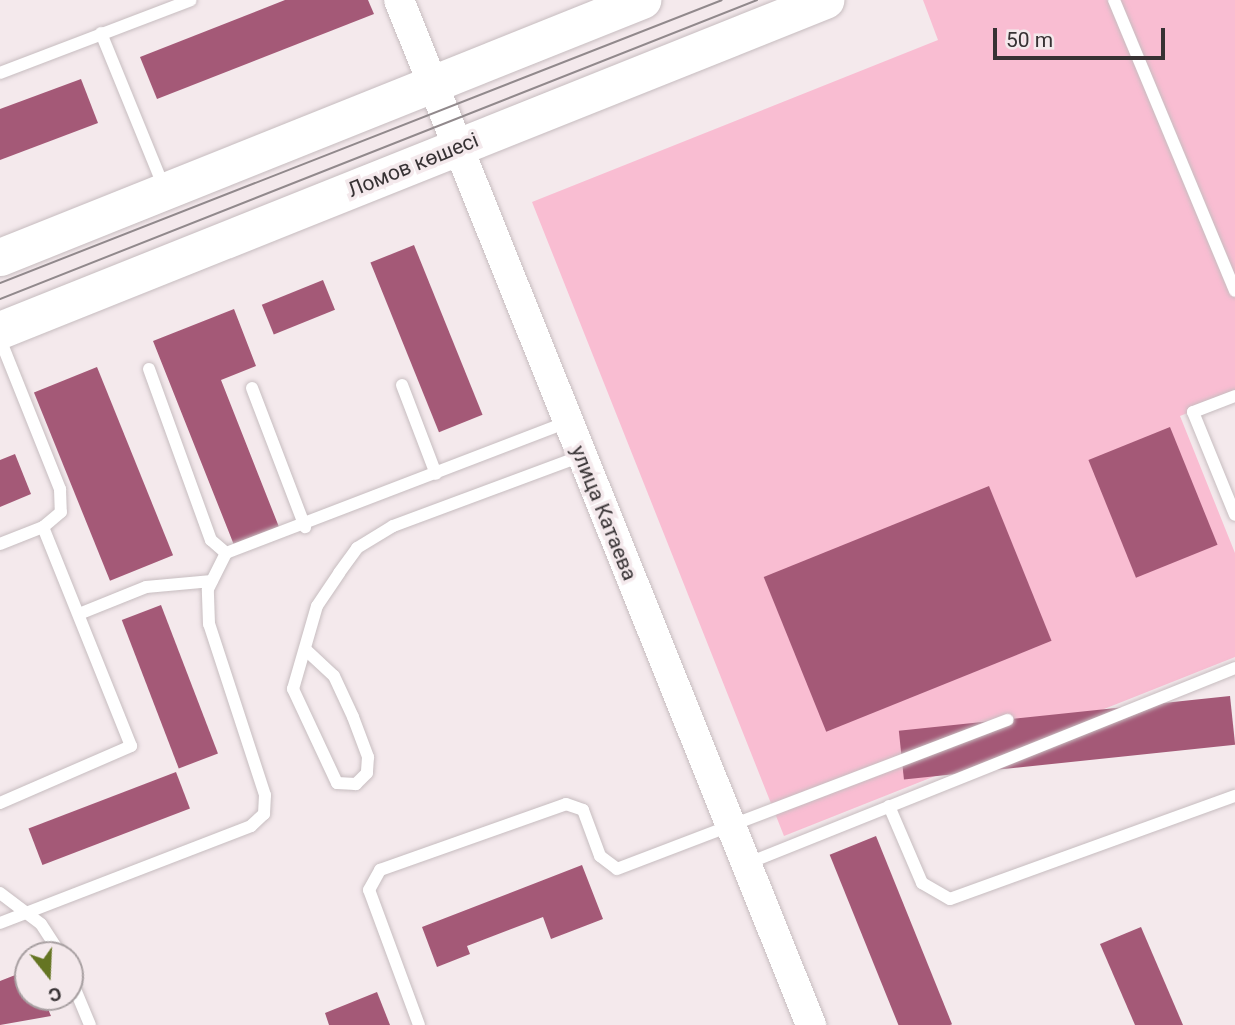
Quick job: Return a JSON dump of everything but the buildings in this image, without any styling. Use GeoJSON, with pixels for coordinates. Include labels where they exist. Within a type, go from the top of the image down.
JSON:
{"type":"FeatureCollection","features":[{"type":"Feature","properties":{"kind":"main road"},"geometry":{"type":"LineString","coordinates":[[0,257],[642,0]]}},
{"type":"Feature","properties":{"kind":"main road","name":"Ломов көшесі"},"geometry":{"type":"LineString","coordinates":[[0,330],[825,0]]}},
{"type":"Feature","properties":{"kind":"street","name":"улица Катаева"},"geometry":{"type":"LineString","coordinates":[[399,0],[430,83],[811,1025]]}},
{"type":"Feature","properties":{"kind":"lane"},"geometry":{"type":"LineString","coordinates":[[0,74],[191,0]]}},
{"type":"Feature","properties":{"kind":"lane"},"geometry":{"type":"LineString","coordinates":[[1114,0],[1235,291]]}},
{"type":"Feature","properties":{"kind":"lane"},"geometry":{"type":"LineString","coordinates":[[101,33],[165,191]]}},
{"type":"Feature","properties":{"kind":"lane"},"geometry":{"type":"LineString","coordinates":[[0,339],[60,489],[61,512],[43,527],[0,544]]}},
{"type":"Feature","properties":{"kind":"lane"},"geometry":{"type":"LineString","coordinates":[[149,369],[211,540],[226,553]]}},
{"type":"Feature","properties":{"kind":"lane"},"geometry":{"type":"LineString","coordinates":[[402,386],[436,474]]}},
{"type":"Feature","properties":{"kind":"lane"},"geometry":{"type":"LineString","coordinates":[[252,388],[305,527]]}},
{"type":"Feature","properties":{"kind":"lane"},"geometry":{"type":"LineString","coordinates":[[1235,396],[1194,412],[1235,515]]}},
{"type":"Feature","properties":{"kind":"lane"},"geometry":{"type":"LineString","coordinates":[[0,923],[251,826],[264,814],[265,795],[209,624],[212,581],[226,553],[305,527],[568,422]]}},
{"type":"Feature","properties":{"kind":"lane"},"geometry":{"type":"LineString","coordinates":[[306,650],[334,676],[368,757],[367,773],[356,784],[337,783],[293,690],[317,606],[357,548],[393,526],[582,456]]}},
{"type":"Feature","properties":{"kind":"lane"},"geometry":{"type":"LineString","coordinates":[[0,803],[131,746],[43,527]]}},
{"type":"Feature","properties":{"kind":"lane"},"geometry":{"type":"LineString","coordinates":[[79,614],[146,587],[212,581]]}},
{"type":"Feature","properties":{"kind":"lane"},"geometry":{"type":"LineString","coordinates":[[746,863],[1235,668]]}},
{"type":"Feature","properties":{"kind":"lane"},"geometry":{"type":"LineString","coordinates":[[419,1025],[369,890],[380,870],[566,804],[583,810],[600,856],[617,869],[1008,720]]}},
{"type":"Feature","properties":{"kind":"lane"},"geometry":{"type":"LineString","coordinates":[[889,806],[922,883],[950,899],[1235,796]]}},
{"type":"Feature","properties":{"kind":"lane"},"geometry":{"type":"LineString","coordinates":[[0,893],[24,914],[41,924],[52,941]]}},
{"type":"Feature","properties":{"kind":"shaded area"},"geometry":{"type":"Polygon","coordinates":[[[923,0],[1235,0],[1235,394],[1180,416],[1235,553],[1235,657],[784,836],[532,202],[938,40],[923,0]]]}},
{"type":"Feature","properties":{"kind":"tram line"},"geometry":{"type":"LineString","coordinates":[[0,283],[722,0]]}},
{"type":"Feature","properties":{"kind":"tram line"},"geometry":{"type":"LineString","coordinates":[[0,299],[757,0]]}}]}
